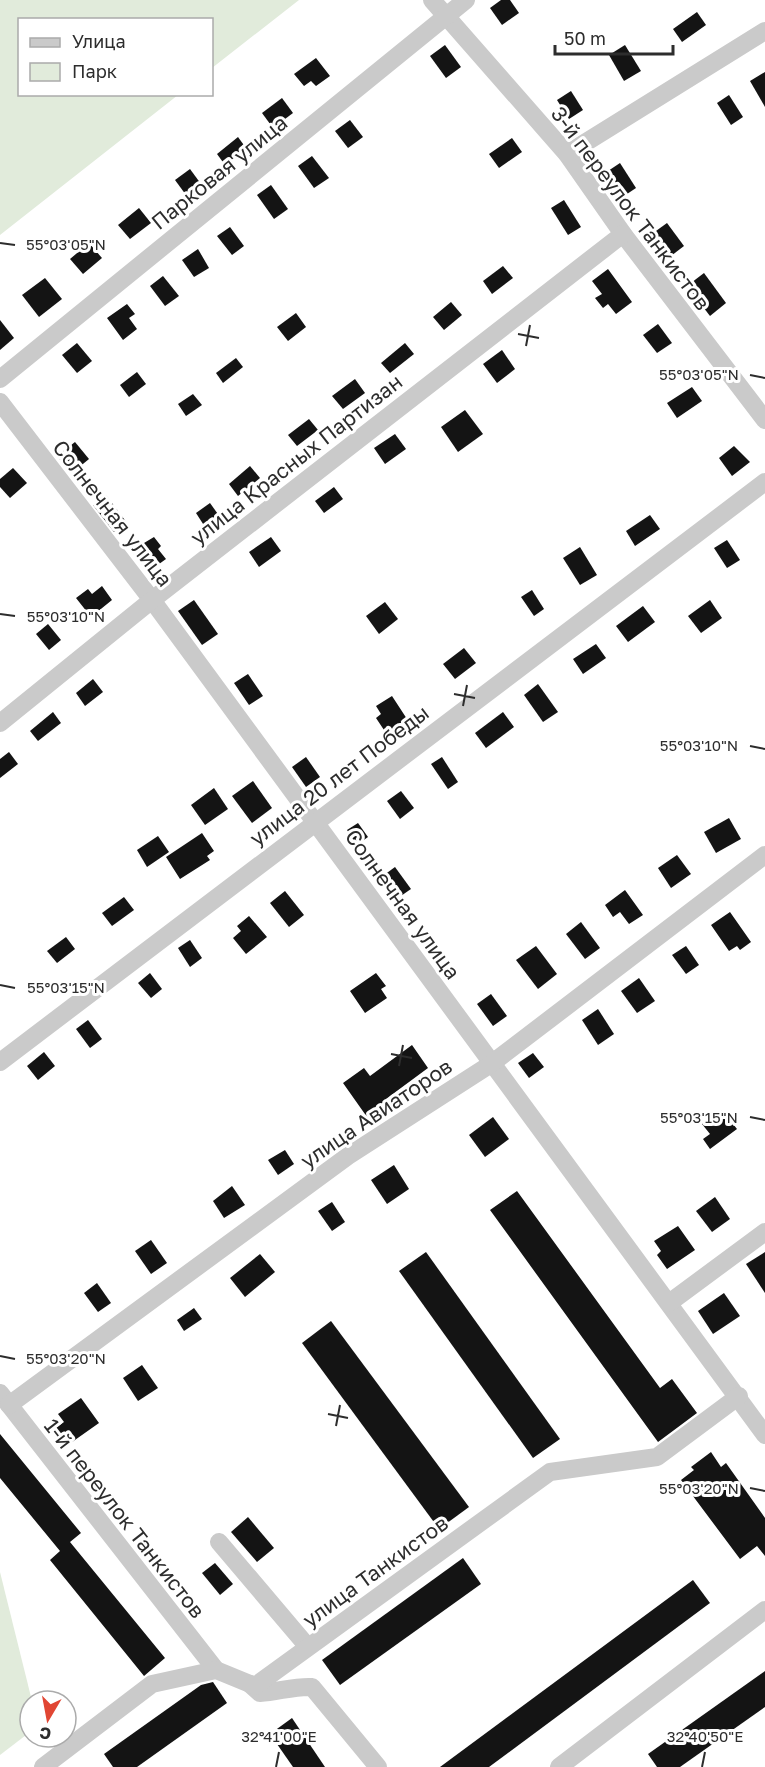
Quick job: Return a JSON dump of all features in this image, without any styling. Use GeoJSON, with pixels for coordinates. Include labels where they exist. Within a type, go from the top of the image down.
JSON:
{"type":"FeatureCollection","features":[{"type":"Feature","properties":{"kind":"street","name":"3-й переулок Танкистов"},"geometry":{"type":"LineString","coordinates":[[432,0],[567,154],[623,234],[765,420]]}},
{"type":"Feature","properties":{"kind":"street","name":"Парковая улица"},"geometry":{"type":"LineString","coordinates":[[0,379],[466,0]]}},
{"type":"Feature","properties":{"kind":"street"},"geometry":{"type":"LineString","coordinates":[[567,154],[765,32]]}},
{"type":"Feature","properties":{"kind":"street","name":"улица Красных Партизан"},"geometry":{"type":"LineString","coordinates":[[0,723],[152,600],[623,234]]}},
{"type":"Feature","properties":{"kind":"street","name":"Солнечная улица"},"geometry":{"type":"LineString","coordinates":[[0,402],[152,600],[491,1064],[739,1396],[765,1435]]}},
{"type":"Feature","properties":{"kind":"street","name":"улица 20 лет Победы"},"geometry":{"type":"LineString","coordinates":[[0,1062],[765,482]]}},
{"type":"Feature","properties":{"kind":"street","name":"улица Авиаторов"},"geometry":{"type":"LineString","coordinates":[[4,1399],[348,1156],[491,1064],[765,855]]}},
{"type":"Feature","properties":{"kind":"street"},"geometry":{"type":"LineString","coordinates":[[669,1303],[765,1232]]}},
{"type":"Feature","properties":{"kind":"street","name":"улица Танкистов"},"geometry":{"type":"LineString","coordinates":[[250,1684],[255,1686],[550,1472],[657,1457],[739,1396]]}},
{"type":"Feature","properties":{"kind":"street","name":"1-й переулок Танкистов"},"geometry":{"type":"LineString","coordinates":[[4,1399],[216,1670]]}},
{"type":"Feature","properties":{"kind":"street"},"geometry":{"type":"LineString","coordinates":[[219,1542],[308,1647]]}},
{"type":"Feature","properties":{"kind":"street"},"geometry":{"type":"LineString","coordinates":[[559,1767],[765,1610]]}},
{"type":"Feature","properties":{"kind":"street"},"geometry":{"type":"LineString","coordinates":[[43,1767],[152,1684],[216,1670],[250,1684],[260,1693],[282,1692],[297,1686],[312,1687],[378,1767]]}},
{"type":"Feature","properties":{"kind":"green space"},"geometry":{"type":"Polygon","coordinates":[[[0,0],[299,0],[213,67],[213,18],[18,18],[18,96],[177,96],[0,235],[0,0]]]}},
{"type":"Feature","properties":{"kind":"green space"},"geometry":{"type":"Polygon","coordinates":[[[0,1572],[29,1689],[18,1689],[18,1741],[0,1755],[0,1572]]]}},
{"type":"Feature","properties":{"kind":"building"},"geometry":{"type":"Polygon","coordinates":[[[501,0],[510,0],[519,13],[502,25],[490,8],[501,0]]]}},
{"type":"Feature","properties":{"kind":"building"},"geometry":{"type":"Polygon","coordinates":[[[697,12],[706,25],[682,42],[673,29],[697,12]]]}},
{"type":"Feature","properties":{"kind":"building"},"geometry":{"type":"Polygon","coordinates":[[[445,45],[461,67],[446,78],[430,56],[445,45]]]}},
{"type":"Feature","properties":{"kind":"building"},"geometry":{"type":"Polygon","coordinates":[[[625,45],[641,71],[624,81],[609,55],[625,45]]]}},
{"type":"Feature","properties":{"kind":"building"},"geometry":{"type":"Polygon","coordinates":[[[316,58],[330,76],[316,86],[311,81],[304,86],[294,74],[316,58]]]}},
{"type":"Feature","properties":{"kind":"building"},"geometry":{"type":"Polygon","coordinates":[[[765,72],[765,107],[750,81],[765,72]]]}},
{"type":"Feature","properties":{"kind":"building"},"geometry":{"type":"Polygon","coordinates":[[[571,91],[583,110],[569,119],[557,100],[571,91]]]}},
{"type":"Feature","properties":{"kind":"building"},"geometry":{"type":"Polygon","coordinates":[[[729,95],[743,117],[731,125],[717,103],[729,95]]]}},
{"type":"Feature","properties":{"kind":"building"},"geometry":{"type":"Polygon","coordinates":[[[282,98],[293,113],[273,128],[262,113],[282,98]]]}},
{"type":"Feature","properties":{"kind":"building"},"geometry":{"type":"Polygon","coordinates":[[[350,120],[363,137],[348,148],[335,131],[350,120]]]}},
{"type":"Feature","properties":{"kind":"building"},"geometry":{"type":"Polygon","coordinates":[[[238,137],[246,148],[225,165],[217,154],[238,137]]]}},
{"type":"Feature","properties":{"kind":"building"},"geometry":{"type":"Polygon","coordinates":[[[512,138],[522,152],[499,168],[489,154],[512,138]]]}},
{"type":"Feature","properties":{"kind":"building"},"geometry":{"type":"Polygon","coordinates":[[[312,156],[329,178],[314,188],[298,166],[312,156]]]}},
{"type":"Feature","properties":{"kind":"building"},"geometry":{"type":"Polygon","coordinates":[[[620,163],[636,188],[624,196],[608,171],[620,163]]]}},
{"type":"Feature","properties":{"kind":"building"},"geometry":{"type":"Polygon","coordinates":[[[190,169],[201,184],[186,195],[175,180],[190,169]]]}},
{"type":"Feature","properties":{"kind":"building"},"geometry":{"type":"Polygon","coordinates":[[[271,185],[288,209],[274,219],[257,195],[271,185]]]}},
{"type":"Feature","properties":{"kind":"building"},"geometry":{"type":"Polygon","coordinates":[[[564,200],[581,227],[568,235],[551,208],[564,200]]]}},
{"type":"Feature","properties":{"kind":"building"},"geometry":{"type":"Polygon","coordinates":[[[139,208],[151,223],[130,239],[118,225],[139,208]]]}},
{"type":"Feature","properties":{"kind":"building"},"geometry":{"type":"Polygon","coordinates":[[[667,223],[684,246],[667,259],[649,236],[667,223]]]}},
{"type":"Feature","properties":{"kind":"building"},"geometry":{"type":"Polygon","coordinates":[[[230,227],[244,246],[232,255],[217,236],[230,227]]]}},
{"type":"Feature","properties":{"kind":"building"},"geometry":{"type":"Polygon","coordinates":[[[89,243],[102,258],[83,274],[70,259],[89,243]]]}},
{"type":"Feature","properties":{"kind":"building"},"geometry":{"type":"Polygon","coordinates":[[[198,249],[209,268],[194,277],[182,260],[198,249]]]}},
{"type":"Feature","properties":{"kind":"building"},"geometry":{"type":"Polygon","coordinates":[[[503,266],[513,278],[492,294],[483,281],[503,266]]]}},
{"type":"Feature","properties":{"kind":"building"},"geometry":{"type":"Polygon","coordinates":[[[608,269],[632,302],[616,314],[608,304],[603,308],[595,298],[602,294],[592,281],[608,269]]]}},
{"type":"Feature","properties":{"kind":"building"},"geometry":{"type":"Polygon","coordinates":[[[704,273],[726,303],[710,316],[687,286],[704,273]]]}},
{"type":"Feature","properties":{"kind":"building"},"geometry":{"type":"Polygon","coordinates":[[[163,276],[179,296],[165,306],[150,286],[163,276]]]}},
{"type":"Feature","properties":{"kind":"building"},"geometry":{"type":"Polygon","coordinates":[[[45,278],[62,299],[39,317],[22,295],[45,278]]]}},
{"type":"Feature","properties":{"kind":"building"},"geometry":{"type":"Polygon","coordinates":[[[451,302],[462,315],[444,330],[433,317],[451,302]]]}},
{"type":"Feature","properties":{"kind":"building"},"geometry":{"type":"Polygon","coordinates":[[[127,304],[135,314],[129,318],[137,329],[123,340],[107,318],[127,304]]]}},
{"type":"Feature","properties":{"kind":"building"},"geometry":{"type":"Polygon","coordinates":[[[296,313],[306,327],[288,341],[277,327],[296,313]]]}},
{"type":"Feature","properties":{"kind":"building"},"geometry":{"type":"Polygon","coordinates":[[[0,320],[14,338],[0,350],[0,320]]]}},
{"type":"Feature","properties":{"kind":"building"},"geometry":{"type":"Polygon","coordinates":[[[658,324],[672,343],[657,353],[643,335],[658,324]]]}},
{"type":"Feature","properties":{"kind":"building"},"geometry":{"type":"Polygon","coordinates":[[[77,343],[92,361],[77,373],[62,355],[77,343]]]}},
{"type":"Feature","properties":{"kind":"building"},"geometry":{"type":"Polygon","coordinates":[[[405,343],[414,354],[390,373],[381,363],[405,343]]]}},
{"type":"Feature","properties":{"kind":"building"},"geometry":{"type":"Polygon","coordinates":[[[502,350],[515,369],[497,383],[483,364],[502,350]]]}},
{"type":"Feature","properties":{"kind":"building"},"geometry":{"type":"Polygon","coordinates":[[[236,358],[243,367],[223,383],[216,373],[236,358]]]}},
{"type":"Feature","properties":{"kind":"building"},"geometry":{"type":"Polygon","coordinates":[[[137,372],[146,384],[129,397],[120,385],[137,372]]]}},
{"type":"Feature","properties":{"kind":"building"},"geometry":{"type":"Polygon","coordinates":[[[355,379],[365,393],[343,409],[332,396],[355,379]]]}},
{"type":"Feature","properties":{"kind":"building"},"geometry":{"type":"Polygon","coordinates":[[[692,387],[702,401],[677,418],[667,403],[692,387]]]}},
{"type":"Feature","properties":{"kind":"building"},"geometry":{"type":"Polygon","coordinates":[[[193,394],[202,405],[186,416],[178,404],[193,394]]]}},
{"type":"Feature","properties":{"kind":"building"},"geometry":{"type":"Polygon","coordinates":[[[465,410],[483,434],[458,452],[441,427],[465,410]]]}},
{"type":"Feature","properties":{"kind":"building"},"geometry":{"type":"Polygon","coordinates":[[[309,419],[318,430],[297,446],[288,435],[309,419]]]}},
{"type":"Feature","properties":{"kind":"building"},"geometry":{"type":"Polygon","coordinates":[[[395,434],[406,449],[385,464],[374,448],[395,434]]]}},
{"type":"Feature","properties":{"kind":"building"},"geometry":{"type":"Polygon","coordinates":[[[75,442],[89,459],[72,473],[57,456],[75,442]]]}},
{"type":"Feature","properties":{"kind":"building"},"geometry":{"type":"Polygon","coordinates":[[[734,446],[750,462],[732,476],[719,458],[734,446]]]}},
{"type":"Feature","properties":{"kind":"building"},"geometry":{"type":"Polygon","coordinates":[[[250,466],[260,478],[238,496],[229,484],[250,466]]]}},
{"type":"Feature","properties":{"kind":"building"},"geometry":{"type":"Polygon","coordinates":[[[13,468],[27,483],[10,498],[0,487],[0,479],[13,468]]]}},
{"type":"Feature","properties":{"kind":"building"},"geometry":{"type":"Polygon","coordinates":[[[334,487],[343,499],[324,513],[315,501],[334,487]]]}},
{"type":"Feature","properties":{"kind":"building"},"geometry":{"type":"Polygon","coordinates":[[[106,495],[127,523],[114,532],[93,505],[106,495]]]}},
{"type":"Feature","properties":{"kind":"building"},"geometry":{"type":"Polygon","coordinates":[[[210,503],[220,517],[205,527],[196,513],[210,503]]]}},
{"type":"Feature","properties":{"kind":"building"},"geometry":{"type":"Polygon","coordinates":[[[650,515],[660,529],[635,546],[626,531],[650,515]]]}},
{"type":"Feature","properties":{"kind":"building"},"geometry":{"type":"Polygon","coordinates":[[[154,537],[161,546],[158,549],[166,559],[148,572],[133,553],[134,549],[154,537]]]}},
{"type":"Feature","properties":{"kind":"building"},"geometry":{"type":"Polygon","coordinates":[[[271,537],[281,551],[259,567],[249,552],[271,537]]]}},
{"type":"Feature","properties":{"kind":"building"},"geometry":{"type":"Polygon","coordinates":[[[727,540],[740,560],[727,568],[714,548],[727,540]]]}},
{"type":"Feature","properties":{"kind":"building"},"geometry":{"type":"Polygon","coordinates":[[[580,547],[597,575],[580,585],[563,558],[580,547]]]}},
{"type":"Feature","properties":{"kind":"building"},"geometry":{"type":"Polygon","coordinates":[[[102,586],[112,600],[91,617],[76,598],[88,589],[92,594],[102,586]]]}},
{"type":"Feature","properties":{"kind":"building"},"geometry":{"type":"Polygon","coordinates":[[[532,590],[544,609],[534,616],[521,597],[532,590]]]}},
{"type":"Feature","properties":{"kind":"building"},"geometry":{"type":"Polygon","coordinates":[[[194,600],[218,634],[202,645],[178,611],[194,600]]]}},
{"type":"Feature","properties":{"kind":"building"},"geometry":{"type":"Polygon","coordinates":[[[710,600],[722,618],[701,633],[688,616],[710,600]]]}},
{"type":"Feature","properties":{"kind":"building"},"geometry":{"type":"Polygon","coordinates":[[[385,602],[398,619],[379,634],[366,616],[385,602]]]}},
{"type":"Feature","properties":{"kind":"building"},"geometry":{"type":"Polygon","coordinates":[[[643,606],[655,622],[628,642],[616,626],[643,606]]]}},
{"type":"Feature","properties":{"kind":"building"},"geometry":{"type":"Polygon","coordinates":[[[48,624],[61,640],[49,650],[36,634],[48,624]]]}},
{"type":"Feature","properties":{"kind":"building"},"geometry":{"type":"Polygon","coordinates":[[[596,644],[606,658],[583,674],[573,659],[596,644]]]}},
{"type":"Feature","properties":{"kind":"building"},"geometry":{"type":"Polygon","coordinates":[[[464,648],[476,663],[455,679],[443,664],[464,648]]]}},
{"type":"Feature","properties":{"kind":"building"},"geometry":{"type":"Polygon","coordinates":[[[248,674],[263,696],[249,705],[234,683],[248,674]]]}},
{"type":"Feature","properties":{"kind":"building"},"geometry":{"type":"Polygon","coordinates":[[[93,679],[103,692],[85,706],[76,693],[93,679]]]}},
{"type":"Feature","properties":{"kind":"building"},"geometry":{"type":"Polygon","coordinates":[[[538,684],[558,712],[543,722],[524,695],[538,684]]]}},
{"type":"Feature","properties":{"kind":"building"},"geometry":{"type":"Polygon","coordinates":[[[392,696],[407,719],[386,733],[376,718],[381,714],[376,706],[392,696]]]}},
{"type":"Feature","properties":{"kind":"building"},"geometry":{"type":"Polygon","coordinates":[[[53,712],[61,723],[38,741],[30,731],[53,712]]]}},
{"type":"Feature","properties":{"kind":"building"},"geometry":{"type":"Polygon","coordinates":[[[503,712],[514,727],[486,748],[475,733],[503,712]]]}},
{"type":"Feature","properties":{"kind":"building"},"geometry":{"type":"Polygon","coordinates":[[[9,752],[18,764],[0,778],[0,759],[9,752]]]}},
{"type":"Feature","properties":{"kind":"building"},"geometry":{"type":"Polygon","coordinates":[[[306,757],[320,777],[306,787],[292,767],[306,757]]]}},
{"type":"Feature","properties":{"kind":"building"},"geometry":{"type":"Polygon","coordinates":[[[442,757],[458,782],[448,789],[431,764],[442,757]]]}},
{"type":"Feature","properties":{"kind":"building"},"geometry":{"type":"Polygon","coordinates":[[[253,781],[272,808],[252,823],[232,796],[253,781]]]}},
{"type":"Feature","properties":{"kind":"building"},"geometry":{"type":"Polygon","coordinates":[[[214,788],[228,809],[205,825],[191,805],[214,788]]]}},
{"type":"Feature","properties":{"kind":"building"},"geometry":{"type":"Polygon","coordinates":[[[401,791],[414,808],[400,819],[387,801],[401,791]]]}},
{"type":"Feature","properties":{"kind":"building"},"geometry":{"type":"Polygon","coordinates":[[[729,818],[741,839],[716,853],[704,832],[729,818]]]}},
{"type":"Feature","properties":{"kind":"building"},"geometry":{"type":"Polygon","coordinates":[[[358,823],[368,837],[357,845],[347,830],[358,823]]]}},
{"type":"Feature","properties":{"kind":"building"},"geometry":{"type":"Polygon","coordinates":[[[202,833],[214,851],[207,856],[210,860],[180,879],[166,857],[202,833]]]}},
{"type":"Feature","properties":{"kind":"building"},"geometry":{"type":"Polygon","coordinates":[[[158,836],[169,852],[147,867],[137,850],[158,836]]]}},
{"type":"Feature","properties":{"kind":"building"},"geometry":{"type":"Polygon","coordinates":[[[677,855],[691,874],[671,888],[658,868],[677,855]]]}},
{"type":"Feature","properties":{"kind":"building"},"geometry":{"type":"Polygon","coordinates":[[[395,867],[411,889],[395,900],[380,878],[395,867]]]}},
{"type":"Feature","properties":{"kind":"building"},"geometry":{"type":"Polygon","coordinates":[[[625,890],[643,915],[629,924],[620,912],[613,917],[605,905],[625,890]]]}},
{"type":"Feature","properties":{"kind":"building"},"geometry":{"type":"Polygon","coordinates":[[[285,891],[304,915],[289,927],[270,903],[285,891]]]}},
{"type":"Feature","properties":{"kind":"building"},"geometry":{"type":"Polygon","coordinates":[[[124,897],[134,910],[112,926],[102,913],[124,897]]]}},
{"type":"Feature","properties":{"kind":"building"},"geometry":{"type":"Polygon","coordinates":[[[730,912],[751,942],[740,950],[737,946],[729,951],[711,925],[730,912]]]}},
{"type":"Feature","properties":{"kind":"building"},"geometry":{"type":"Polygon","coordinates":[[[249,916],[267,937],[246,954],[233,938],[241,931],[237,926],[249,916]]]}},
{"type":"Feature","properties":{"kind":"building"},"geometry":{"type":"Polygon","coordinates":[[[581,922],[600,948],[585,959],[566,934],[581,922]]]}},
{"type":"Feature","properties":{"kind":"building"},"geometry":{"type":"Polygon","coordinates":[[[66,937],[75,949],[57,963],[47,951],[66,937]]]}},
{"type":"Feature","properties":{"kind":"building"},"geometry":{"type":"Polygon","coordinates":[[[190,940],[202,958],[190,967],[178,948],[190,940]]]}},
{"type":"Feature","properties":{"kind":"building"},"geometry":{"type":"Polygon","coordinates":[[[536,946],[557,974],[538,989],[516,960],[536,946]]]}},
{"type":"Feature","properties":{"kind":"building"},"geometry":{"type":"Polygon","coordinates":[[[686,946],[699,965],[686,974],[672,955],[686,946]]]}},
{"type":"Feature","properties":{"kind":"building"},"geometry":{"type":"Polygon","coordinates":[[[150,973],[162,989],[151,998],[138,983],[150,973]]]}},
{"type":"Feature","properties":{"kind":"building"},"geometry":{"type":"Polygon","coordinates":[[[376,973],[386,986],[381,989],[387,998],[365,1013],[350,991],[376,973]]]}},
{"type":"Feature","properties":{"kind":"building"},"geometry":{"type":"Polygon","coordinates":[[[639,978],[655,1001],[637,1013],[621,991],[639,978]]]}},
{"type":"Feature","properties":{"kind":"building"},"geometry":{"type":"Polygon","coordinates":[[[491,994],[507,1016],[493,1026],[477,1004],[491,994]]]}},
{"type":"Feature","properties":{"kind":"building"},"geometry":{"type":"Polygon","coordinates":[[[598,1009],[614,1034],[598,1045],[582,1020],[598,1009]]]}},
{"type":"Feature","properties":{"kind":"building"},"geometry":{"type":"Polygon","coordinates":[[[88,1020],[102,1039],[90,1048],[76,1029],[88,1020]]]}},
{"type":"Feature","properties":{"kind":"building"},"geometry":{"type":"Polygon","coordinates":[[[412,1045],[428,1068],[386,1099],[388,1103],[367,1117],[343,1083],[364,1068],[370,1076],[412,1045]]]}},
{"type":"Feature","properties":{"kind":"building"},"geometry":{"type":"Polygon","coordinates":[[[44,1052],[55,1066],[38,1080],[27,1066],[44,1052]]]}},
{"type":"Feature","properties":{"kind":"building"},"geometry":{"type":"Polygon","coordinates":[[[533,1053],[544,1067],[529,1078],[518,1063],[533,1053]]]}},
{"type":"Feature","properties":{"kind":"building"},"geometry":{"type":"Polygon","coordinates":[[[722,1110],[737,1129],[710,1149],[703,1139],[710,1134],[702,1124],[722,1110]]]}},
{"type":"Feature","properties":{"kind":"building"},"geometry":{"type":"Polygon","coordinates":[[[493,1117],[509,1139],[485,1157],[469,1135],[493,1117]]]}},
{"type":"Feature","properties":{"kind":"building"},"geometry":{"type":"Polygon","coordinates":[[[285,1150],[294,1164],[278,1175],[268,1160],[285,1150]]]}},
{"type":"Feature","properties":{"kind":"building"},"geometry":{"type":"Polygon","coordinates":[[[394,1165],[409,1189],[387,1204],[371,1180],[394,1165]]]}},
{"type":"Feature","properties":{"kind":"building"},"geometry":{"type":"Polygon","coordinates":[[[232,1186],[245,1205],[224,1218],[213,1201],[232,1186]]]}},
{"type":"Feature","properties":{"kind":"building"},"geometry":{"type":"Polygon","coordinates":[[[517,1191],[660,1388],[672,1379],[697,1413],[658,1442],[490,1210],[517,1191]]]}},
{"type":"Feature","properties":{"kind":"building"},"geometry":{"type":"Polygon","coordinates":[[[715,1197],[730,1219],[712,1232],[696,1211],[715,1197]]]}},
{"type":"Feature","properties":{"kind":"building"},"geometry":{"type":"Polygon","coordinates":[[[332,1202],[345,1222],[332,1231],[318,1211],[332,1202]]]}},
{"type":"Feature","properties":{"kind":"building"},"geometry":{"type":"Polygon","coordinates":[[[678,1226],[695,1250],[667,1269],[657,1255],[661,1251],[654,1241],[678,1226]]]}},
{"type":"Feature","properties":{"kind":"building"},"geometry":{"type":"Polygon","coordinates":[[[151,1240],[167,1263],[151,1274],[135,1251],[151,1240]]]}},
{"type":"Feature","properties":{"kind":"building"},"geometry":{"type":"Polygon","coordinates":[[[426,1252],[560,1439],[533,1458],[399,1271],[426,1252]]]}},
{"type":"Feature","properties":{"kind":"building"},"geometry":{"type":"Polygon","coordinates":[[[765,1252],[765,1293],[746,1264],[765,1252]]]}},
{"type":"Feature","properties":{"kind":"building"},"geometry":{"type":"Polygon","coordinates":[[[260,1254],[275,1272],[245,1297],[230,1278],[260,1254]]]}},
{"type":"Feature","properties":{"kind":"building"},"geometry":{"type":"Polygon","coordinates":[[[97,1283],[111,1303],[98,1312],[84,1293],[97,1283]]]}},
{"type":"Feature","properties":{"kind":"building"},"geometry":{"type":"Polygon","coordinates":[[[724,1293],[740,1316],[713,1334],[698,1311],[724,1293]]]}},
{"type":"Feature","properties":{"kind":"building"},"geometry":{"type":"Polygon","coordinates":[[[194,1308],[202,1319],[184,1331],[177,1320],[194,1308]]]}},
{"type":"Feature","properties":{"kind":"building"},"geometry":{"type":"Polygon","coordinates":[[[331,1321],[469,1507],[439,1529],[302,1343],[331,1321]]]}},
{"type":"Feature","properties":{"kind":"building"},"geometry":{"type":"Polygon","coordinates":[[[142,1365],[158,1388],[138,1401],[123,1378],[142,1365]]]}},
{"type":"Feature","properties":{"kind":"building"},"geometry":{"type":"Polygon","coordinates":[[[81,1398],[99,1423],[65,1447],[53,1430],[64,1422],[58,1414],[81,1398]]]}},
{"type":"Feature","properties":{"kind":"building"},"geometry":{"type":"Polygon","coordinates":[[[0,1434],[81,1533],[70,1542],[165,1658],[144,1676],[50,1560],[60,1551],[0,1478],[0,1434]]]}},
{"type":"Feature","properties":{"kind":"building"},"geometry":{"type":"Polygon","coordinates":[[[711,1452],[721,1467],[726,1463],[765,1518],[765,1556],[757,1546],[740,1559],[681,1480],[694,1470],[691,1467],[711,1452]]]}},
{"type":"Feature","properties":{"kind":"building"},"geometry":{"type":"Polygon","coordinates":[[[248,1517],[274,1548],[257,1562],[231,1532],[248,1517]]]}},
{"type":"Feature","properties":{"kind":"building"},"geometry":{"type":"Polygon","coordinates":[[[463,1558],[481,1584],[340,1685],[322,1660],[463,1558]]]}},
{"type":"Feature","properties":{"kind":"building"},"geometry":{"type":"Polygon","coordinates":[[[215,1563],[233,1584],[220,1595],[202,1573],[215,1563]]]}},
{"type":"Feature","properties":{"kind":"building"},"geometry":{"type":"Polygon","coordinates":[[[693,1580],[710,1603],[489,1767],[440,1767],[693,1580]]]}},
{"type":"Feature","properties":{"kind":"building"},"geometry":{"type":"Polygon","coordinates":[[[765,1671],[765,1707],[680,1767],[657,1767],[648,1754],[765,1671]]]}},
{"type":"Feature","properties":{"kind":"building"},"geometry":{"type":"Polygon","coordinates":[[[213,1682],[227,1703],[137,1767],[113,1767],[104,1754],[201,1685],[213,1682]]]}},
{"type":"Feature","properties":{"kind":"building"},"geometry":{"type":"Polygon","coordinates":[[[292,1718],[325,1767],[293,1767],[270,1734],[292,1718]]]}}]}
